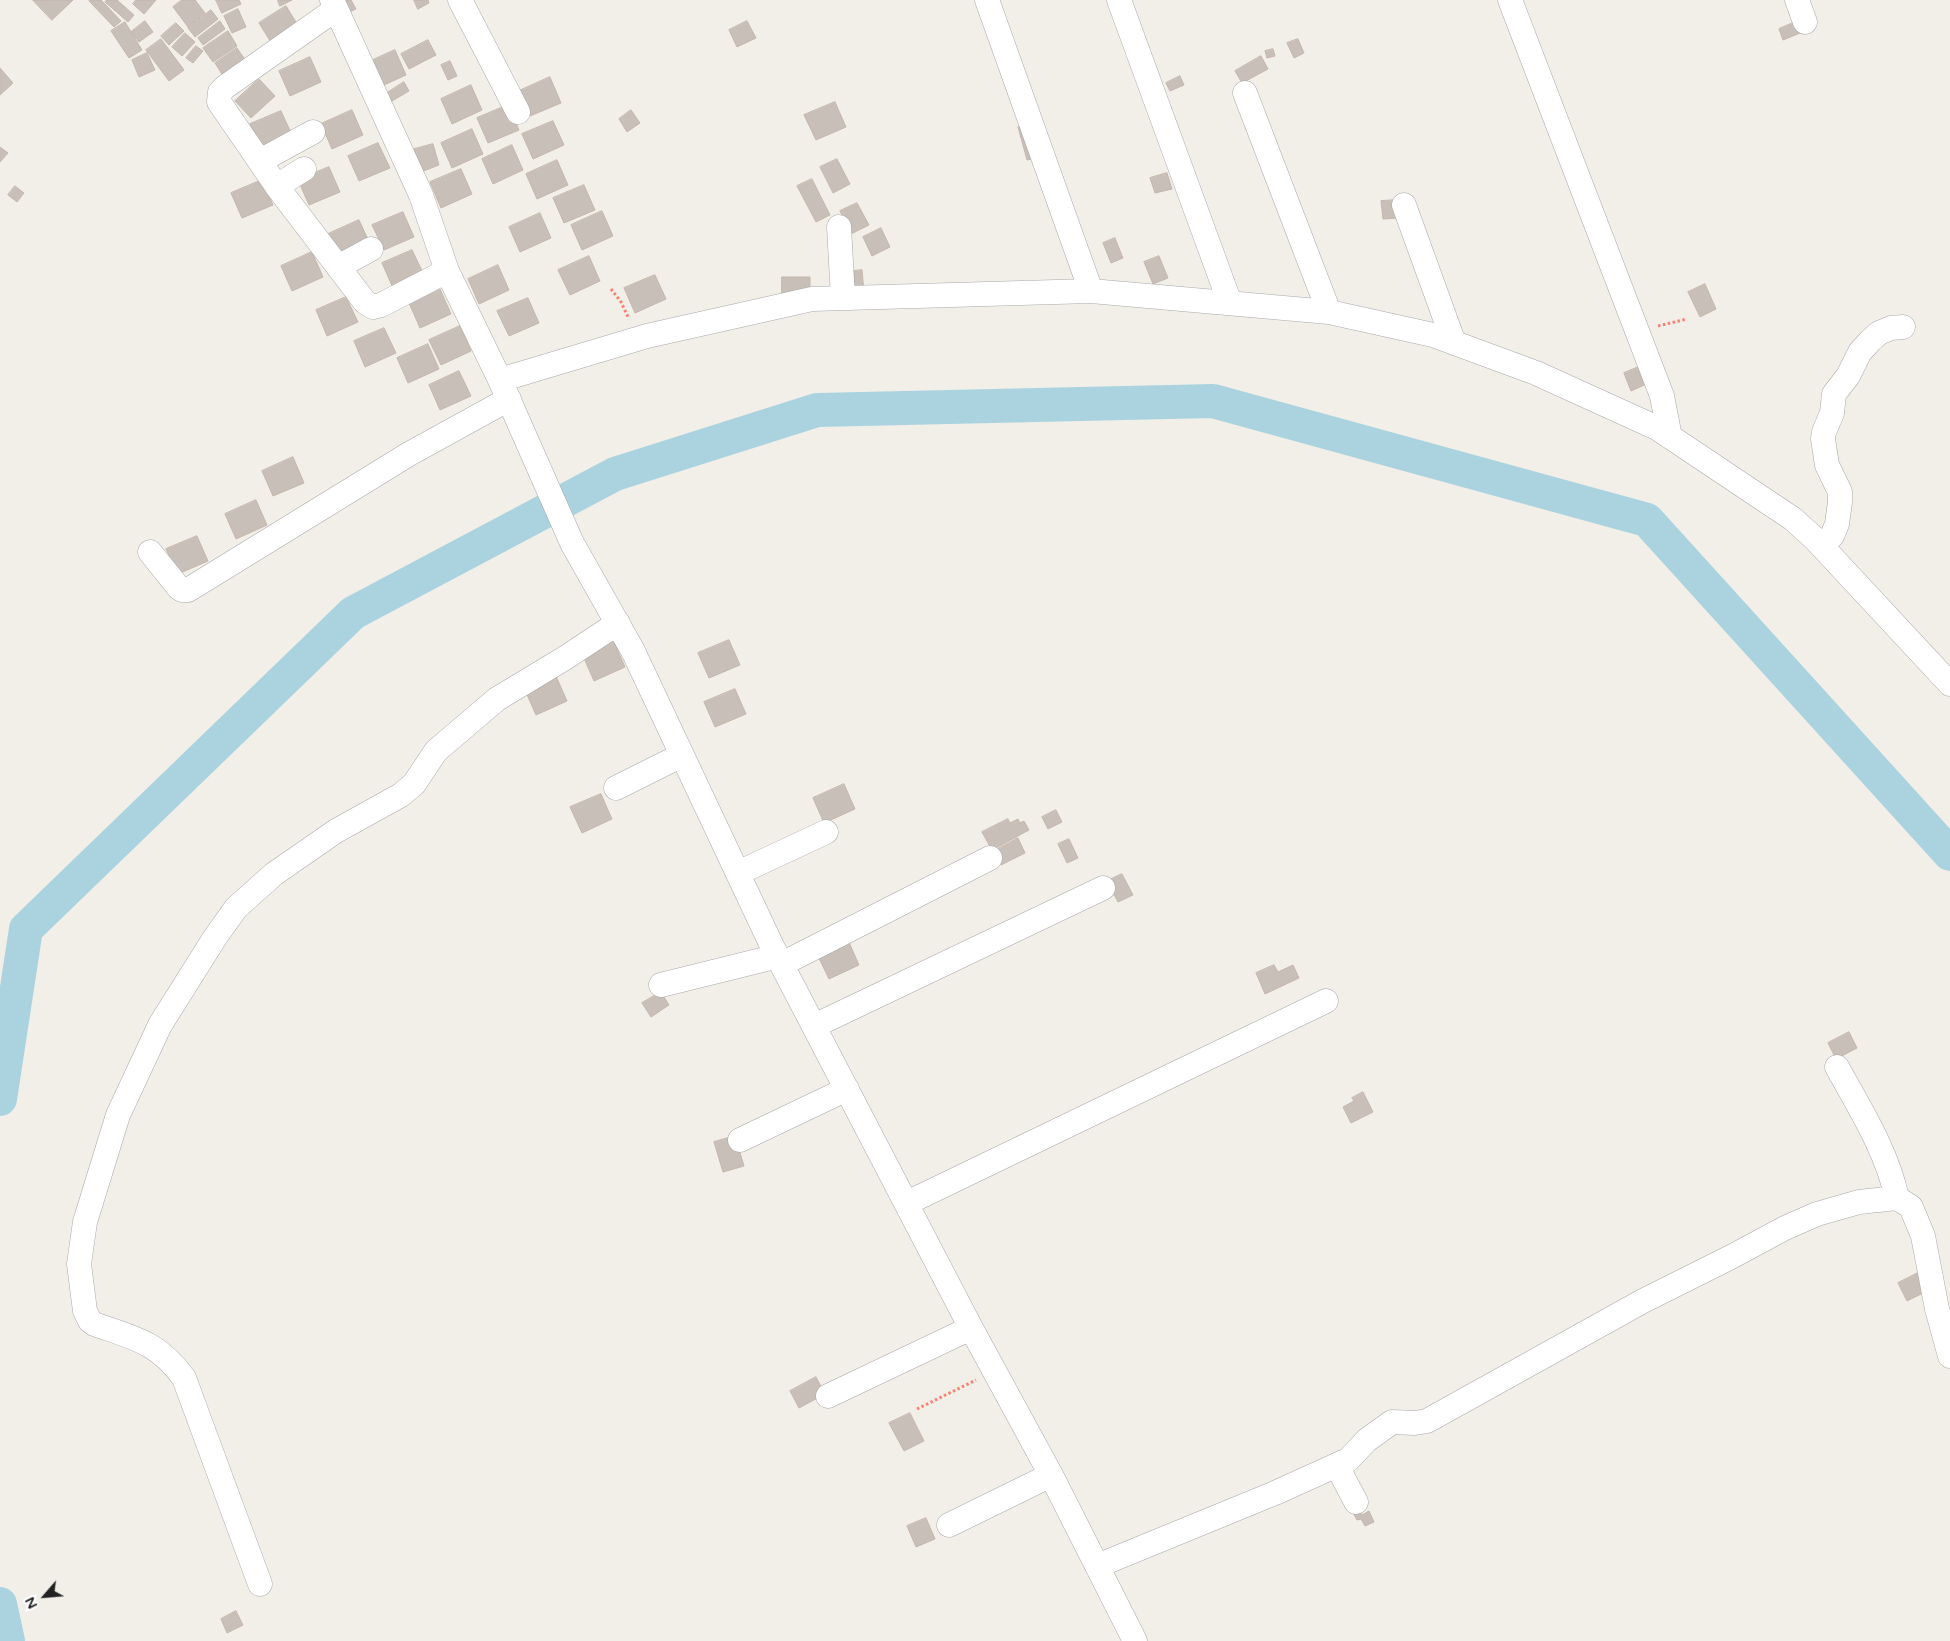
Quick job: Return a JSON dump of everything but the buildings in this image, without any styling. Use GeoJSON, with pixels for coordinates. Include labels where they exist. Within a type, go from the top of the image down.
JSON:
{"type":"FeatureCollection","features":[{"type":"Feature","properties":{"kind":"street"},"geometry":{"type":"LineString","coordinates":[[460,0],[518,112]]}},
{"type":"Feature","properties":{"kind":"street"},"geometry":{"type":"LineString","coordinates":[[987,0],[1091,291]]}},
{"type":"Feature","properties":{"kind":"street"},"geometry":{"type":"LineString","coordinates":[[1119,0],[1230,303]]}},
{"type":"Feature","properties":{"kind":"street"},"geometry":{"type":"LineString","coordinates":[[1510,0],[1662,396],[1670,437]]}},
{"type":"Feature","properties":{"kind":"street"},"geometry":{"type":"LineString","coordinates":[[1797,0],[1805,22]]}},
{"type":"Feature","properties":{"kind":"street"},"geometry":{"type":"LineString","coordinates":[[448,271],[381,305],[373,307],[365,302],[277,186],[219,102],[220,92],[334,5],[421,195],[448,271],[504,389],[572,543],[633,651],[780,960],[994,1371],[1051,1475],[1132,1640]]}},
{"type":"Feature","properties":{"kind":"street"},"geometry":{"type":"LineString","coordinates":[[1245,93],[1329,312]]}},
{"type":"Feature","properties":{"kind":"street"},"geometry":{"type":"LineString","coordinates":[[260,161],[313,132]]}},
{"type":"Feature","properties":{"kind":"street"},"geometry":{"type":"LineString","coordinates":[[277,186],[304,169]]}},
{"type":"Feature","properties":{"kind":"street"},"geometry":{"type":"LineString","coordinates":[[1404,205],[1454,343]]}},
{"type":"Feature","properties":{"kind":"street"},"geometry":{"type":"LineString","coordinates":[[839,227],[843,298]]}},
{"type":"Feature","properties":{"kind":"street"},"geometry":{"type":"LineString","coordinates":[[338,267],[371,249]]}},
{"type":"Feature","properties":{"kind":"street"},"geometry":{"type":"LineString","coordinates":[[150,552],[179,588],[188,590],[409,454],[504,389],[634,339],[812,299],[1091,291],[1329,312],[1433,335],[1536,374],[1657,428],[1792,519],[1821,545],[1950,684]]}},
{"type":"Feature","properties":{"kind":"street"},"geometry":{"type":"LineString","coordinates":[[1821,545],[1832,536],[1837,524],[1840,502],[1840,492],[1827,465],[1824,440],[1824,432],[1832,413],[1834,394],[1848,376],[1860,352],[1870,341],[1879,333],[1891,328],[1903,327]]}},
{"type":"Feature","properties":{"kind":"street"},"geometry":{"type":"LineString","coordinates":[[260,1584],[184,1378],[171,1360],[156,1349],[140,1340],[90,1322],[85,1310],[79,1264],[85,1222],[118,1115],[160,1025],[214,939],[236,908],[274,874],[336,831],[401,795],[414,784],[436,751],[497,699],[618,623]]}},
{"type":"Feature","properties":{"kind":"street"},"geometry":{"type":"LineString","coordinates":[[616,788],[682,755]]}},
{"type":"Feature","properties":{"kind":"street"},"geometry":{"type":"LineString","coordinates":[[738,873],[826,832]]}},
{"type":"Feature","properties":{"kind":"street"},"geometry":{"type":"LineString","coordinates":[[661,985],[780,960],[990,858]]}},
{"type":"Feature","properties":{"kind":"street"},"geometry":{"type":"LineString","coordinates":[[814,1026],[1104,888]]}},
{"type":"Feature","properties":{"kind":"street"},"geometry":{"type":"LineString","coordinates":[[906,1203],[1326,1000]]}},
{"type":"Feature","properties":{"kind":"street"},"geometry":{"type":"LineString","coordinates":[[1837,1067],[1878,1145],[1893,1179],[1897,1198]]}},
{"type":"Feature","properties":{"kind":"street"},"geometry":{"type":"LineString","coordinates":[[740,1140],[847,1089]]}},
{"type":"Feature","properties":{"kind":"street"},"geometry":{"type":"LineString","coordinates":[[1096,1566],[1337,1466],[1348,1460],[1367,1440],[1392,1422],[1415,1423],[1427,1421],[1643,1301],[1731,1258],[1785,1228],[1817,1214],[1859,1202],[1897,1198],[1911,1206],[1923,1236],[1937,1309],[1950,1356]]}},
{"type":"Feature","properties":{"kind":"street"},"geometry":{"type":"LineString","coordinates":[[828,1396],[972,1328]]}},
{"type":"Feature","properties":{"kind":"street"},"geometry":{"type":"LineString","coordinates":[[1337,1466],[1356,1502]]}},
{"type":"Feature","properties":{"kind":"street"},"geometry":{"type":"LineString","coordinates":[[949,1525],[1051,1475]]}},
{"type":"Feature","properties":{"kind":"path"},"geometry":{"type":"LineString","coordinates":[[610,289],[621,302],[629,318],[634,339]]}},
{"type":"Feature","properties":{"kind":"path"},"geometry":{"type":"LineString","coordinates":[[1638,331],[1687,319]]}},
{"type":"Feature","properties":{"kind":"path"},"geometry":{"type":"LineString","coordinates":[[917,1409],[994,1371]]}},
{"type":"Feature","properties":{"kind":"waterway"},"geometry":{"type":"LineString","coordinates":[[0,1099],[26,929],[353,613],[615,474],[817,410],[1213,401],[1647,520],[1950,854]]}},
{"type":"Feature","properties":{"kind":"waterway"},"geometry":{"type":"LineString","coordinates":[[0,1604],[8,1641]]}}]}
